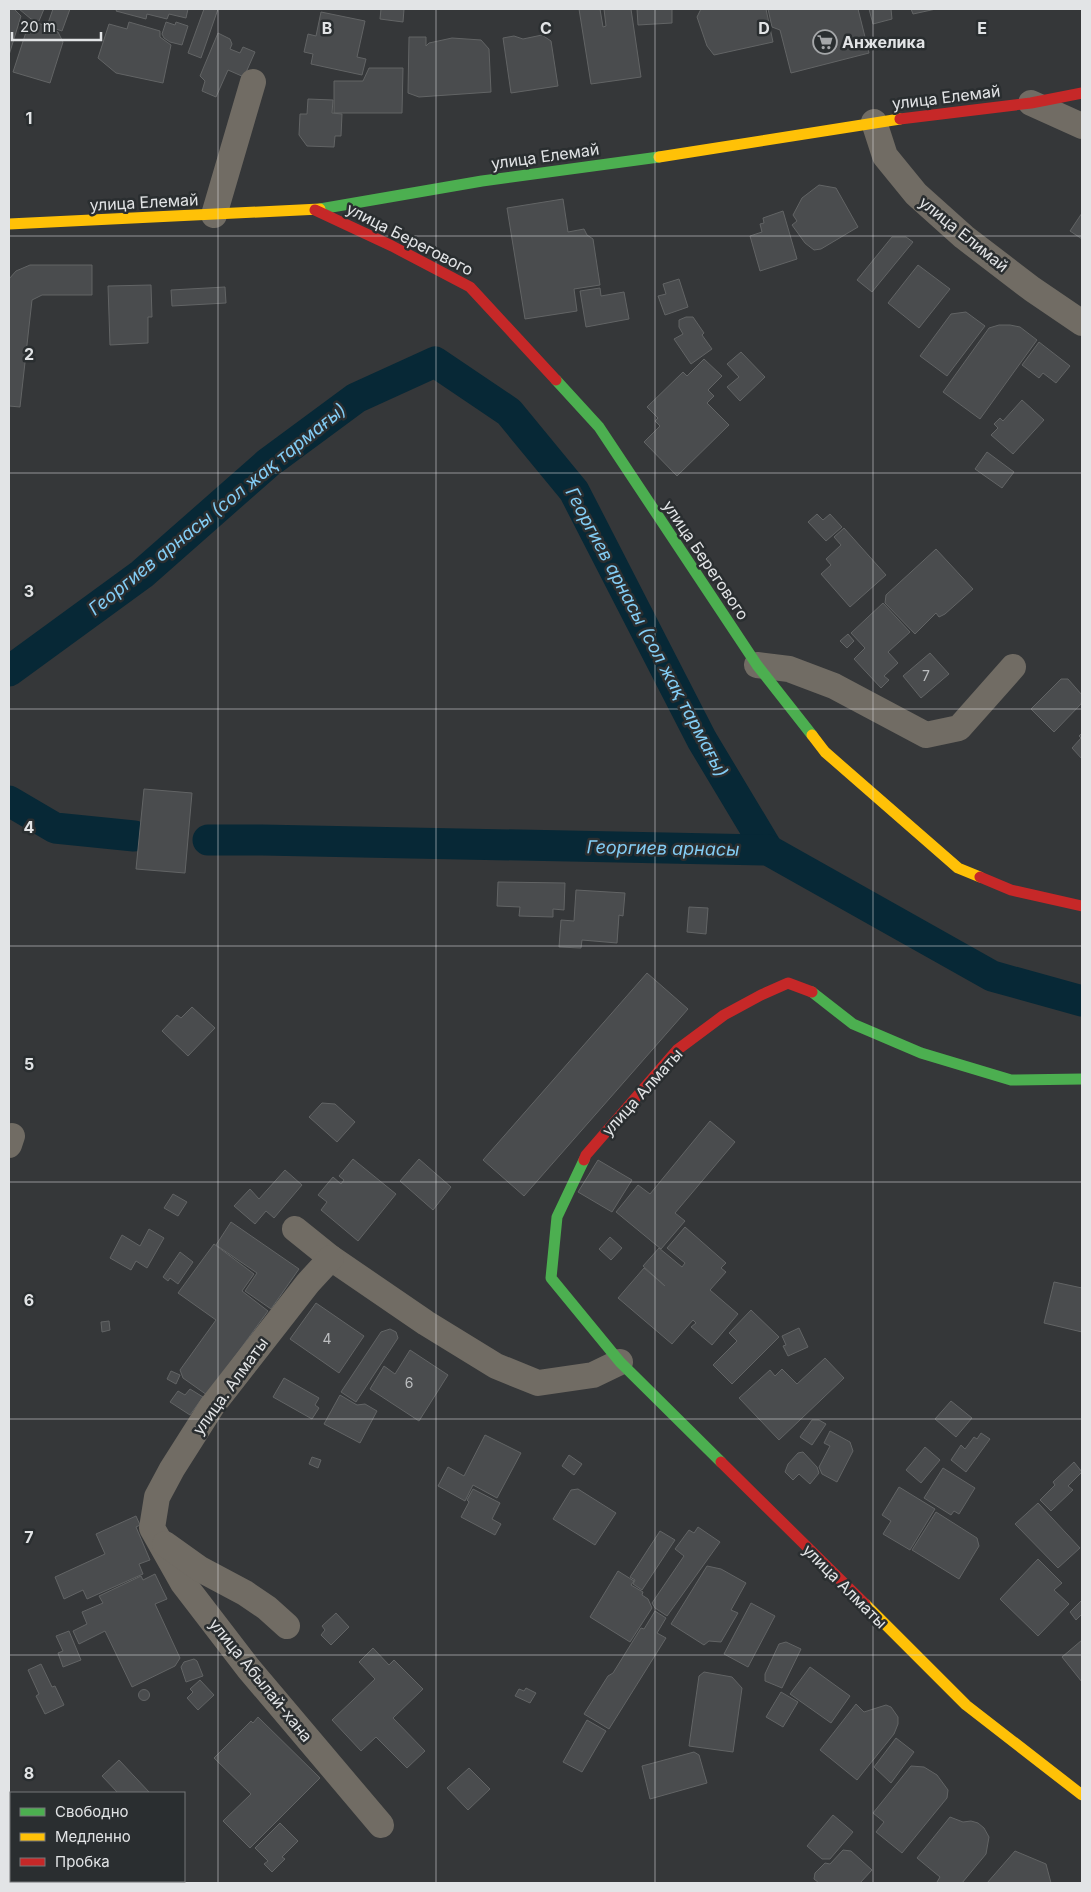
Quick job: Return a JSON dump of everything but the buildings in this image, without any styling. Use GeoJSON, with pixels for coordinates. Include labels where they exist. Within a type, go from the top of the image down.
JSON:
{"type":"FeatureCollection","features":[{"type":"Feature","properties":{"kind":"street"},"geometry":{"type":"LineString","coordinates":[[214,215],[253,82]]}},
{"type":"Feature","properties":{"kind":"street","name":"улица Елемай"},"geometry":{"type":"LineString","coordinates":[[9,224],[315,210],[482,181],[684,154],[874,122],[1031,103],[1082,93]]}},
{"type":"Feature","properties":{"kind":"street"},"geometry":{"type":"LineString","coordinates":[[1031,103],[1082,126]]}},
{"type":"Feature","properties":{"kind":"street","name":"улица Елимай"},"geometry":{"type":"LineString","coordinates":[[874,122],[885,156],[916,194],[964,237],[1032,289],[1082,323]]}},
{"type":"Feature","properties":{"kind":"street","name":"улица Берегового"},"geometry":{"type":"LineString","coordinates":[[315,210],[392,246],[470,287],[599,427],[757,665],[825,752],[958,868],[1010,890],[1082,906]]}},
{"type":"Feature","properties":{"kind":"street"},"geometry":{"type":"LineString","coordinates":[[757,665],[789,669],[834,686],[926,735],[959,728],[1013,667]]}},
{"type":"Feature","properties":{"kind":"street","name":"улица Алматы"},"geometry":{"type":"LineString","coordinates":[[1082,1079],[1010,1080],[921,1053],[853,1024],[816,994],[788,983],[724,1015],[677,1050],[586,1155],[557,1217],[550,1278],[620,1362],[966,1705],[1082,1795]]}},
{"type":"Feature","properties":{"kind":"street"},"geometry":{"type":"LineString","coordinates":[[295,1229],[330,1258],[426,1323],[496,1366],[538,1383],[593,1376],[620,1362]]}},
{"type":"Feature","properties":{"kind":"street","name":"улица. Алматы"},"geometry":{"type":"LineString","coordinates":[[155,1534],[157,1497],[172,1469],[212,1406],[330,1258]]}},
{"type":"Feature","properties":{"kind":"street"},"geometry":{"type":"LineString","coordinates":[[155,1534],[200,1569],[245,1592],[287,1626]]}},
{"type":"Feature","properties":{"kind":"street","name":"улица Абылай-хана"},"geometry":{"type":"LineString","coordinates":[[155,1534],[183,1583],[250,1669],[382,1825]]}},
{"type":"Feature","properties":{"kind":"waterway","name":"Георгиев арнасы (сол жақ тармағы)"},"geometry":{"type":"LineString","coordinates":[[9,671],[142,574],[268,463],[356,398],[435,362],[509,412],[574,491],[702,740],[768,850]]}},
{"type":"Feature","properties":{"kind":"waterway","name":"Георгиев арнасы"},"geometry":{"type":"LineString","coordinates":[[9,801],[55,828],[134,836]]}},
{"type":"Feature","properties":{"kind":"waterway","name":"Георгиев арнасы"},"geometry":{"type":"LineString","coordinates":[[208,840],[768,850],[992,976],[1082,1001]]}},
{"type":"Feature","properties":{"kind":"traffic: fast"},"geometry":{"type":"LineString","coordinates":[[320,209],[482,181],[659,157]]}},
{"type":"Feature","properties":{"kind":"traffic: fast"},"geometry":{"type":"LineString","coordinates":[[556,380],[599,427],[757,665],[812,735]]}},
{"type":"Feature","properties":{"kind":"traffic: fast"},"geometry":{"type":"LineString","coordinates":[[812,992],[853,1024],[921,1053],[1011,1080],[1082,1079]]}},
{"type":"Feature","properties":{"kind":"traffic: fast"},"geometry":{"type":"LineString","coordinates":[[584,1160],[557,1217],[551,1278],[620,1362],[721,1462]]}},
{"type":"Feature","properties":{"kind":"traffic: slow"},"geometry":{"type":"LineString","coordinates":[[659,157],[900,119]]}},
{"type":"Feature","properties":{"kind":"traffic: slow"},"geometry":{"type":"LineString","coordinates":[[9,224],[320,209]]}},
{"type":"Feature","properties":{"kind":"traffic: slow"},"geometry":{"type":"LineString","coordinates":[[812,735],[825,752],[958,868],[980,877]]}},
{"type":"Feature","properties":{"kind":"traffic: slow"},"geometry":{"type":"LineString","coordinates":[[865,1604],[966,1705],[1082,1795]]}},
{"type":"Feature","properties":{"kind":"traffic: jam"},"geometry":{"type":"LineString","coordinates":[[900,119],[1031,103],[1082,93]]}},
{"type":"Feature","properties":{"kind":"traffic: jam"},"geometry":{"type":"LineString","coordinates":[[315,210],[392,246],[470,287],[556,380]]}},
{"type":"Feature","properties":{"kind":"traffic: jam"},"geometry":{"type":"LineString","coordinates":[[980,877],[1011,890],[1082,906]]}},
{"type":"Feature","properties":{"kind":"traffic: jam"},"geometry":{"type":"LineString","coordinates":[[584,1160],[586,1155],[677,1050],[724,1015],[788,983],[812,992]]}},
{"type":"Feature","properties":{"kind":"traffic: jam"},"geometry":{"type":"LineString","coordinates":[[721,1462],[865,1604]]}},
{"type":"Feature","properties":{"kind":"place","name":"Анжелика"},"geometry":{"type":"Point","coordinates":[825,42]}}]}
